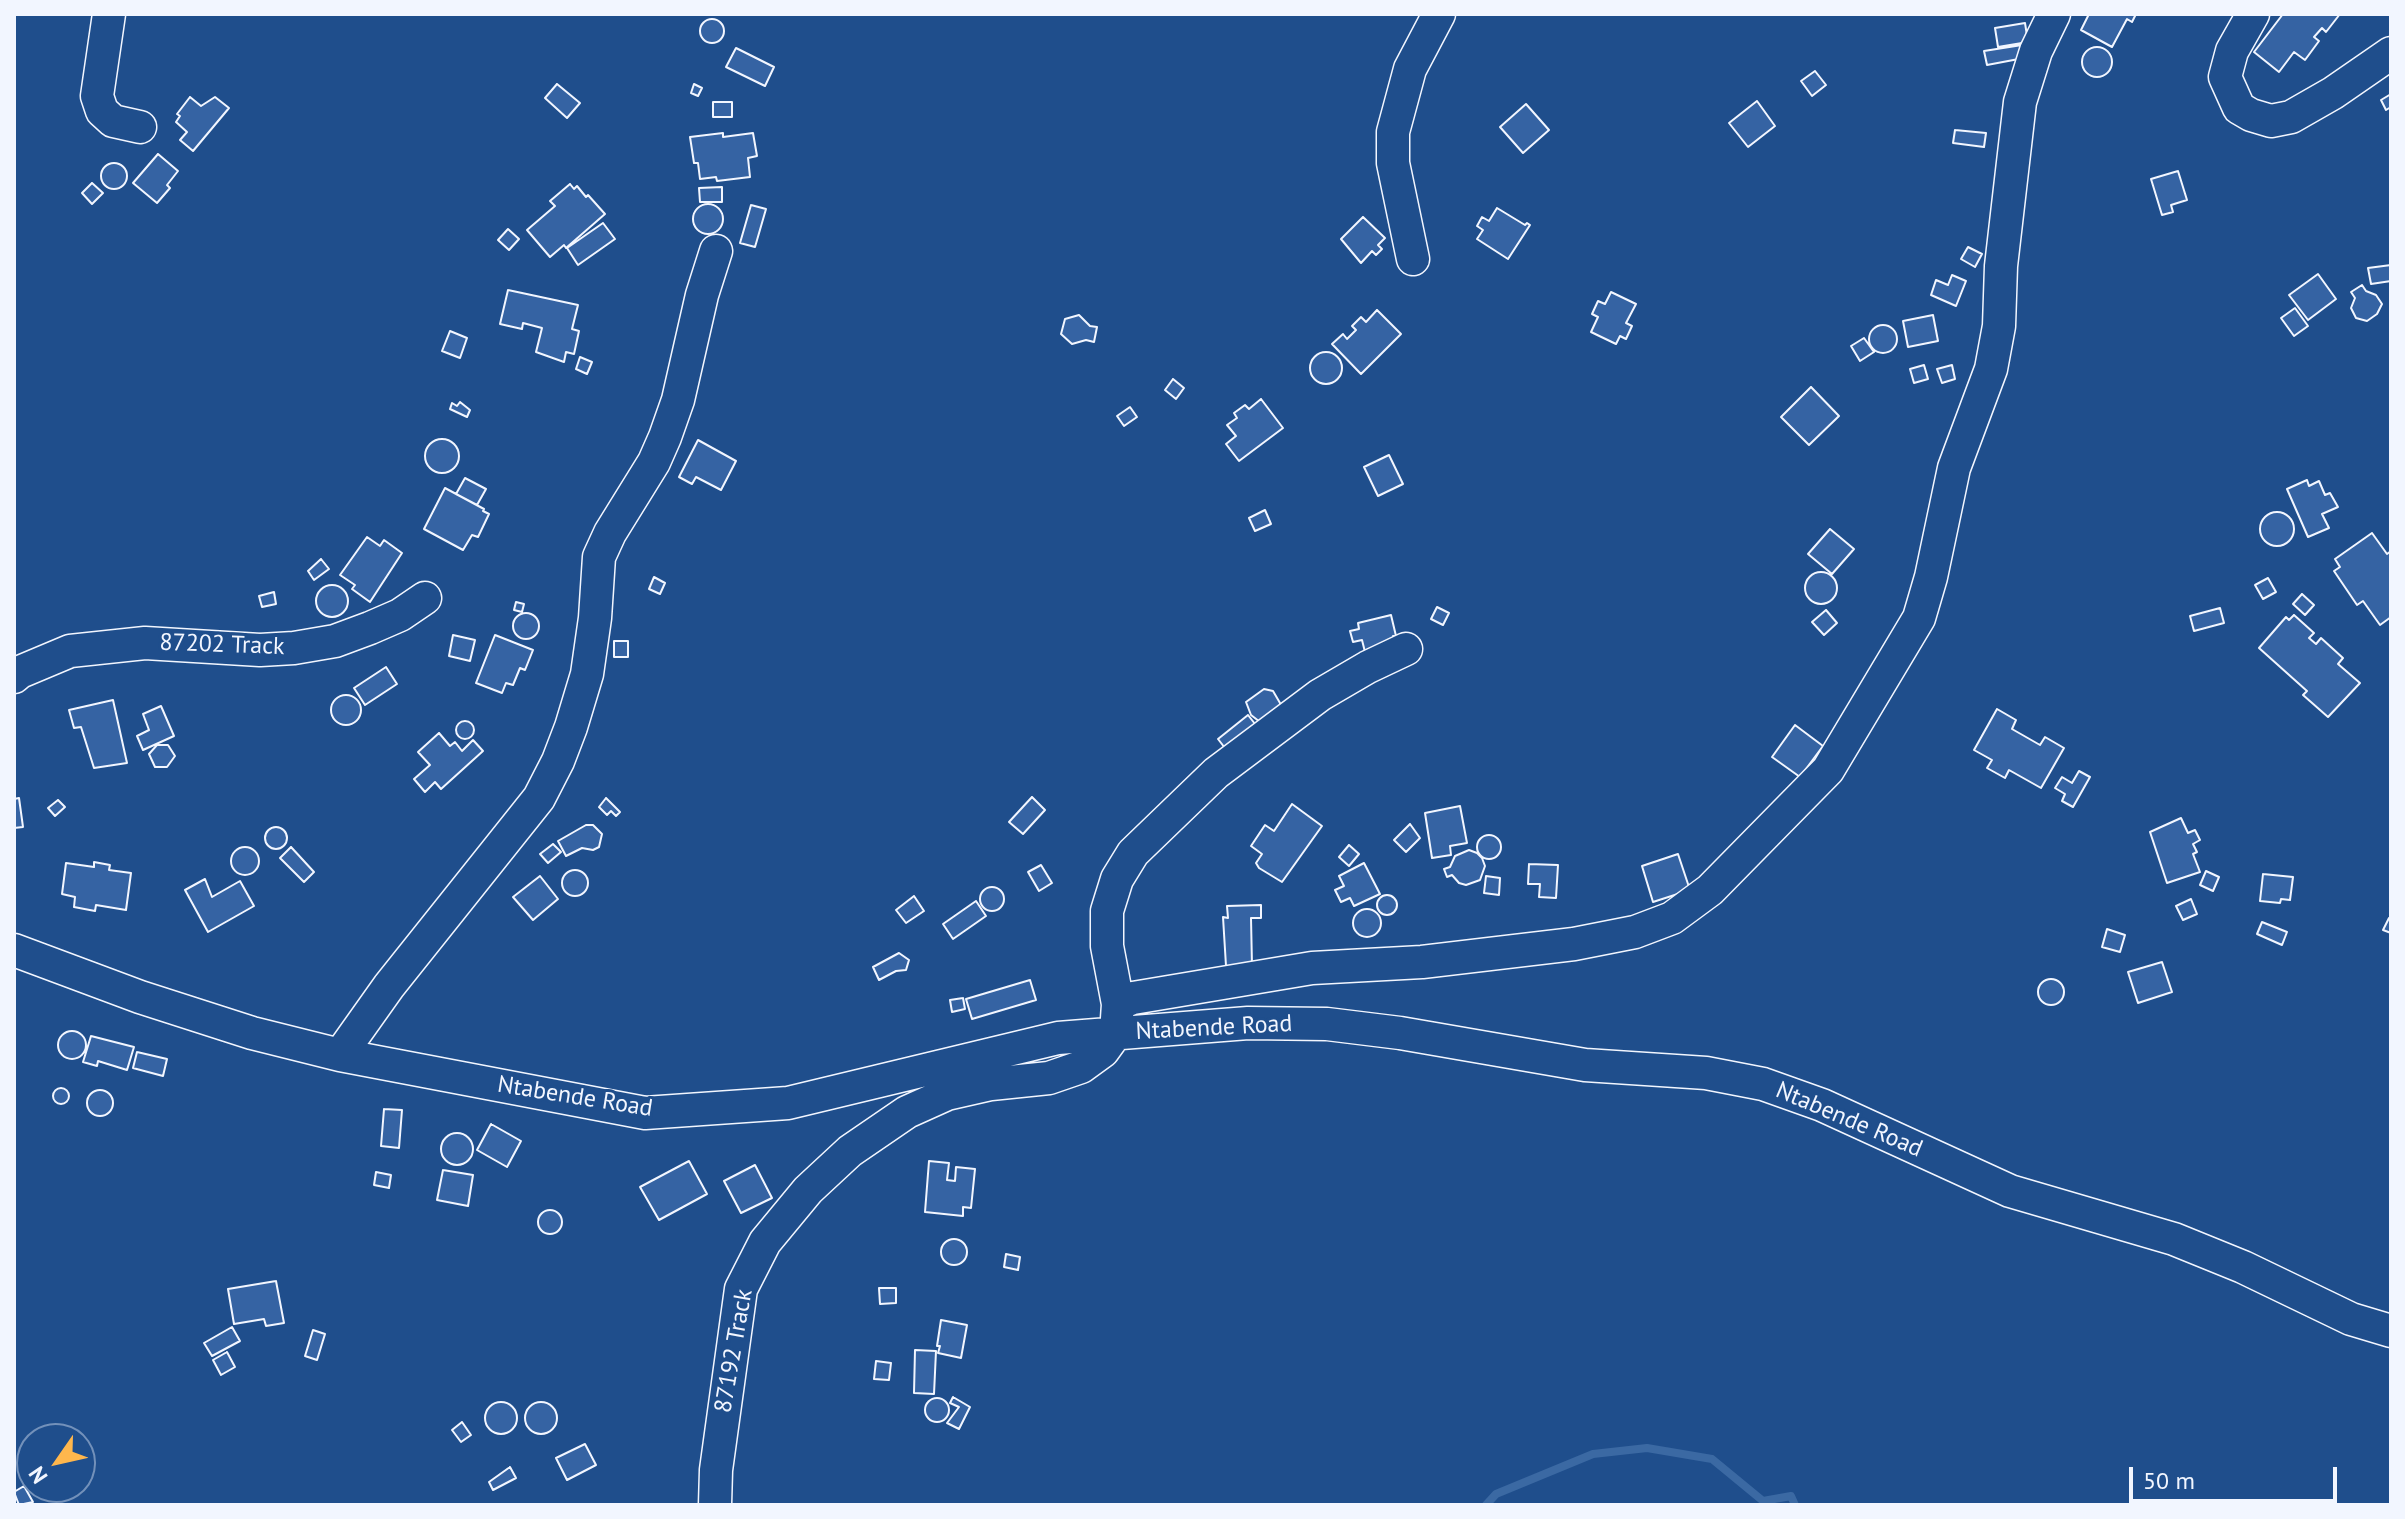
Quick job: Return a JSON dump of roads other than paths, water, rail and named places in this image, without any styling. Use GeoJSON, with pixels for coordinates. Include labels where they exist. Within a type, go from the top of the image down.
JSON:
{"type":"FeatureCollection","features":[{"type":"Feature","properties":{"kind":"street"},"geometry":{"type":"LineString","coordinates":[[109,14],[97,96],[102,111],[113,121],[140,127]]}},
{"type":"Feature","properties":{"kind":"street"},"geometry":{"type":"LineString","coordinates":[[1413,259],[1393,163],[1393,132],[1410,69],[1439,14]]}},
{"type":"Feature","properties":{"kind":"street"},"geometry":{"type":"LineString","coordinates":[[1406,649],[1320,695],[1216,773],[1133,853],[1117,879],[1107,911],[1107,946],[1117,1018],[1178,989],[1312,968],[1437,960],[1574,944],[1635,932],[1672,918],[1710,890],[1805,796],[1828,770],[1919,618],[1954,468],[1991,369],[1999,326],[2001,266],[2020,102],[2036,51],[2054,14]]}},
{"type":"Feature","properties":{"kind":"street"},"geometry":{"type":"LineString","coordinates":[[2253,14],[2232,51],[2225,77],[2239,108],[2271,121],[2291,117],[2333,93],[2391,53]]}},
{"type":"Feature","properties":{"kind":"street"},"geometry":{"type":"LineString","coordinates":[[340,1055],[389,986],[539,798],[571,727],[587,674],[599,557],[610,533],[654,462],[665,437],[678,400],[702,295],[716,251]]}},
{"type":"Feature","properties":{"kind":"street","name":"87202 Track"},"geometry":{"type":"LineString","coordinates":[[14,677],[70,651],[145,643],[260,650],[335,641],[400,615],[425,598]]}},
{"type":"Feature","properties":{"kind":"street","name":"Ntabende Road"},"geometry":{"type":"LineString","coordinates":[[14,950],[140,997],[252,1033],[340,1055],[645,1113],[788,1103],[1058,1038],[1117,1018],[1327,1024],[1400,1033],[1585,1065],[1706,1073],[1763,1084],[1876,1128],[2010,1191],[2174,1239],[2243,1267],[2351,1319],[2391,1331]]}},
{"type":"Feature","properties":{"kind":"street","name":"87192 Track"},"geometry":{"type":"LineString","coordinates":[[715,1505],[716,1470],[741,1289],[765,1242],[808,1190],[850,1151],[907,1112],[947,1094],[991,1084],[1049,1078],[1081,1067],[1103,1051],[1117,1018]]}},
{"type":"Feature","properties":{"kind":"waterway"},"geometry":{"type":"LineString","coordinates":[[1486,1505],[1496,1494],[1593,1454],[1647,1448],[1712,1459],[1763,1501],[1791,1496],[1795,1505]]}}]}
